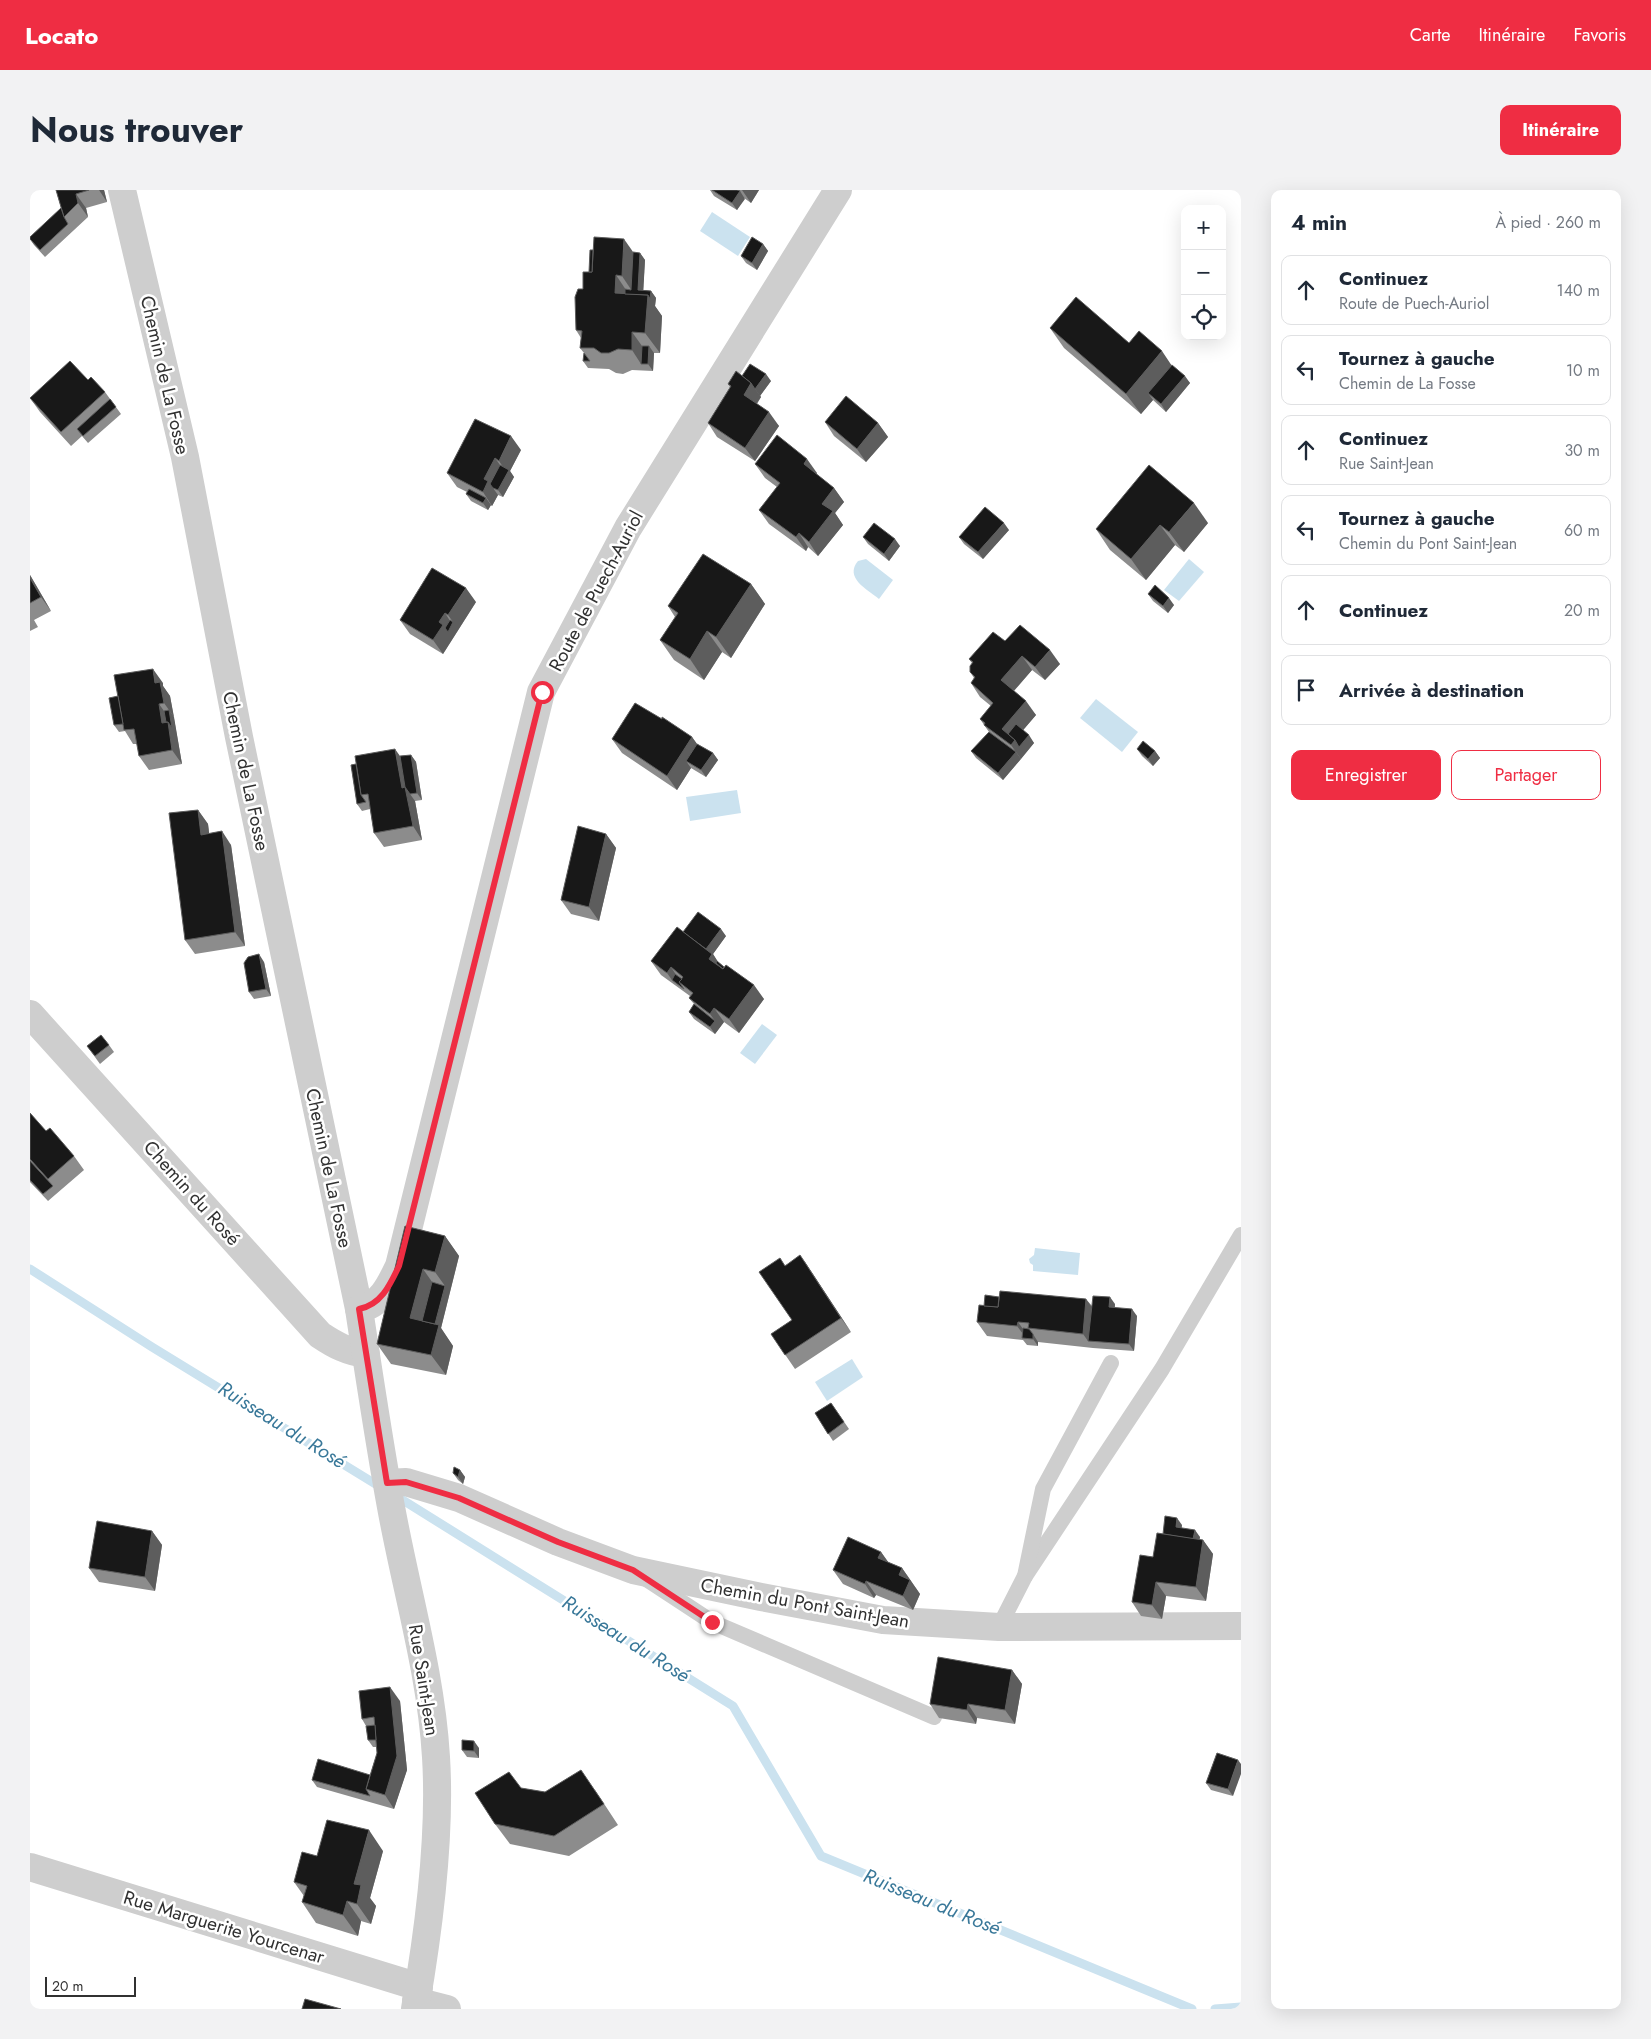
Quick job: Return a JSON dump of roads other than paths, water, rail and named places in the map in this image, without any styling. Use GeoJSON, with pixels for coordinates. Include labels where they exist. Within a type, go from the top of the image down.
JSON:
{"type":"FeatureCollection","features":[{"type":"Feature","properties":{"kind":"street","name":"Chemin de La Fosse"},"geometry":{"type":"LineString","coordinates":[[122,190],[185,458],[239,737],[359,1309],[366,1354]]}},
{"type":"Feature","properties":{"kind":"street","name":"Route de Puech-Auriol"},"geometry":{"type":"LineString","coordinates":[[359,1309],[370,1307],[382,1296],[392,1282],[399,1266],[542,692],[628,528],[838,190]]}},
{"type":"Feature","properties":{"kind":"street","name":"Chemin du Rosé"},"geometry":{"type":"LineString","coordinates":[[30,1014],[320,1335],[343,1349],[353,1353],[366,1354]]}},
{"type":"Feature","properties":{"kind":"street","name":"Rue Saint-Jean"},"geometry":{"type":"LineString","coordinates":[[366,1354],[389,1496],[427,1678],[436,1757],[436,1827],[429,1914],[417,1999]]}},
{"type":"Feature","properties":{"kind":"street","name":"Chemin du Pont Saint-Jean"},"geometry":{"type":"LineString","coordinates":[[389,1496],[406,1482],[459,1498],[558,1542],[633,1570],[761,1598],[883,1620],[999,1627],[1241,1626]]}},
{"type":"Feature","properties":{"kind":"street","name":"Rue Marguerite Yourcenar"},"geometry":{"type":"LineString","coordinates":[[30,1868],[447,2009]]}},
{"type":"Feature","properties":{"kind":"lane"},"geometry":{"type":"LineString","coordinates":[[999,1627],[1026,1576],[1162,1369],[1241,1235]]}},
{"type":"Feature","properties":{"kind":"lane"},"geometry":{"type":"LineString","coordinates":[[1026,1576],[1043,1489],[1111,1363]]}},
{"type":"Feature","properties":{"kind":"lane"},"geometry":{"type":"LineString","coordinates":[[633,1570],[712,1622],[934,1716]]}},
{"type":"Feature","properties":{"kind":"water"},"geometry":{"type":"Polygon","coordinates":[[[712,212],[750,237],[738,256],[700,231],[712,212]]]}},
{"type":"Feature","properties":{"kind":"water"},"geometry":{"type":"Polygon","coordinates":[[[866,559],[893,580],[879,599],[863,587],[855,578],[854,567],[858,561],[866,559]]]}},
{"type":"Feature","properties":{"kind":"water"},"geometry":{"type":"Polygon","coordinates":[[[1189,559],[1204,572],[1179,601],[1164,590],[1189,559]]]}},
{"type":"Feature","properties":{"kind":"water"},"geometry":{"type":"Polygon","coordinates":[[[1096,699],[1138,732],[1122,752],[1080,718],[1096,699]]]}},
{"type":"Feature","properties":{"kind":"water"},"geometry":{"type":"Polygon","coordinates":[[[737,790],[741,813],[690,821],[686,797],[737,790]]]}},
{"type":"Feature","properties":{"kind":"water"},"geometry":{"type":"Polygon","coordinates":[[[762,1024],[777,1035],[755,1064],[740,1053],[762,1024]]]}},
{"type":"Feature","properties":{"kind":"water"},"geometry":{"type":"Polygon","coordinates":[[[1035,1248],[1080,1253],[1078,1275],[1033,1271],[1033,1265],[1029,1259],[1034,1255],[1035,1248]]]}},
{"type":"Feature","properties":{"kind":"water"},"geometry":{"type":"Polygon","coordinates":[[[852,1359],[863,1377],[827,1401],[815,1382],[852,1359]]]}},
{"type":"Feature","properties":{"kind":"waterway","name":"Ruisseau du Rosé"},"geometry":{"type":"LineString","coordinates":[[30,1269],[152,1347],[382,1488]]}},
{"type":"Feature","properties":{"kind":"waterway","name":"Ruisseau du Rosé"},"geometry":{"type":"LineString","coordinates":[[393,1494],[733,1706],[821,1856],[1192,2009]]}},
{"type":"Feature","properties":{"kind":"waterway","name":"Ruisseau du Rosé"},"geometry":{"type":"LineString","coordinates":[[1215,2009],[1241,2007]]}}]}
